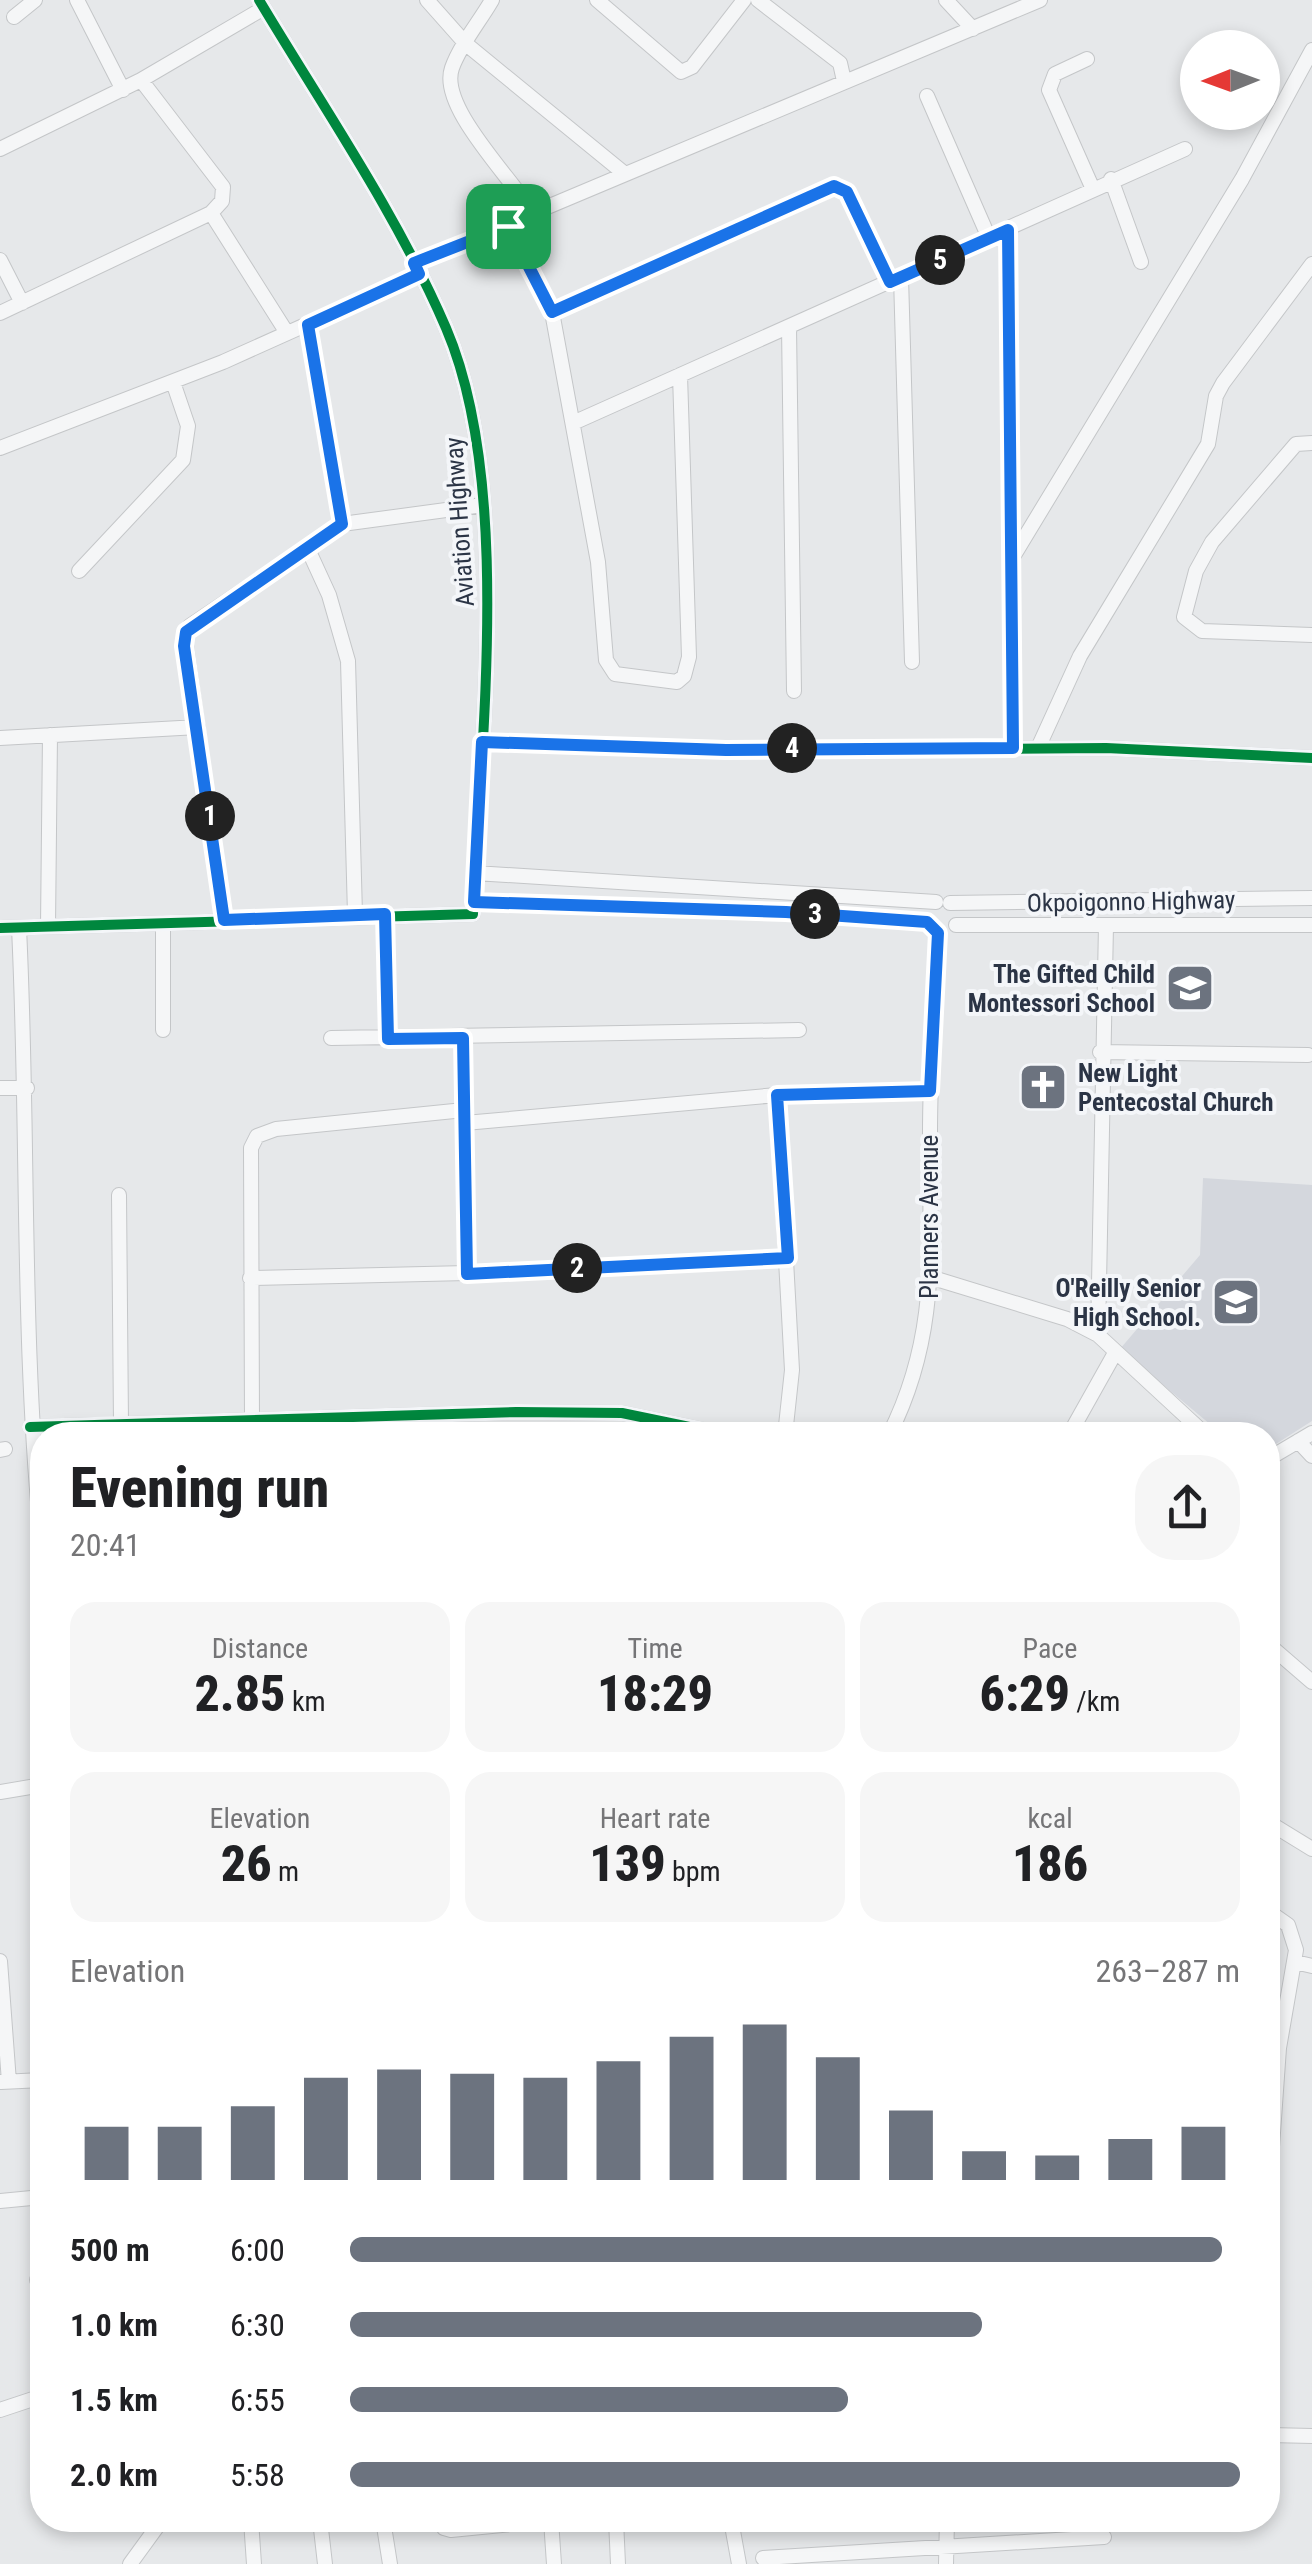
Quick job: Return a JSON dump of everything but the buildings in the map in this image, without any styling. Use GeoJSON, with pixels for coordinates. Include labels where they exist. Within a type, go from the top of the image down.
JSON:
{"type":"FeatureCollection","features":[{"type":"Feature","properties":{"kind":"street"},"geometry":{"type":"LineString","coordinates":[[14,17],[36,0]]}},
{"type":"Feature","properties":{"kind":"street"},"geometry":{"type":"LineString","coordinates":[[77,0],[123,90]]}},
{"type":"Feature","properties":{"kind":"street"},"geometry":{"type":"LineString","coordinates":[[427,0],[466,44],[625,174]]}},
{"type":"Feature","properties":{"kind":"street"},"geometry":{"type":"LineString","coordinates":[[492,0],[450,70],[460,114],[506,171],[534,215]]}},
{"type":"Feature","properties":{"kind":"street"},"geometry":{"type":"LineString","coordinates":[[606,2],[670,67],[681,72],[692,67],[744,0]]}},
{"type":"Feature","properties":{"kind":"street"},"geometry":{"type":"LineString","coordinates":[[758,0],[840,63],[844,82]]}},
{"type":"Feature","properties":{"kind":"street"},"geometry":{"type":"LineString","coordinates":[[946,0],[973,28]]}},
{"type":"Feature","properties":{"kind":"street"},"geometry":{"type":"LineString","coordinates":[[0,448],[308,325],[416,268],[625,174],[1040,0]]}},
{"type":"Feature","properties":{"kind":"street"},"geometry":{"type":"LineString","coordinates":[[0,148],[123,90],[262,4]]}},
{"type":"Feature","properties":{"kind":"street","name":"Aviation Highway"},"geometry":{"type":"LineString","coordinates":[[262,4],[416,268],[447,330],[463,381],[483,505],[482,742],[473,908]]}},
{"type":"Feature","properties":{"kind":"street"},"geometry":{"type":"LineString","coordinates":[[1014,555],[1242,180],[1312,50]]}},
{"type":"Feature","properties":{"kind":"street"},"geometry":{"type":"LineString","coordinates":[[1087,58],[1056,74],[1049,90],[1092,188]]}},
{"type":"Feature","properties":{"kind":"street"},"geometry":{"type":"LineString","coordinates":[[0,313],[211,213],[222,201],[224,187],[141,80]]}},
{"type":"Feature","properties":{"kind":"street"},"geometry":{"type":"LineString","coordinates":[[927,96],[989,238]]}},
{"type":"Feature","properties":{"kind":"street"},"geometry":{"type":"LineString","coordinates":[[572,423],[1185,148]]}},
{"type":"Feature","properties":{"kind":"street"},"geometry":{"type":"LineString","coordinates":[[1111,180],[1142,262]]}},
{"type":"Feature","properties":{"kind":"street"},"geometry":{"type":"LineString","coordinates":[[552,312],[838,186],[847,192],[896,280],[912,662]]}},
{"type":"Feature","properties":{"kind":"street"},"geometry":{"type":"LineString","coordinates":[[211,213],[287,333]]}},
{"type":"Feature","properties":{"kind":"street"},"geometry":{"type":"LineString","coordinates":[[508,226],[552,312],[598,562],[606,660],[616,674],[676,682],[684,676],[689,658],[680,375]]}},
{"type":"Feature","properties":{"kind":"street"},"geometry":{"type":"LineString","coordinates":[[1008,230],[1013,748]]}},
{"type":"Feature","properties":{"kind":"street"},"geometry":{"type":"LineString","coordinates":[[0,260],[22,304]]}},
{"type":"Feature","properties":{"kind":"street"},"geometry":{"type":"LineString","coordinates":[[1038,748],[1080,656],[1208,444],[1216,396],[1223,383],[1312,264]]}},
{"type":"Feature","properties":{"kind":"street"},"geometry":{"type":"LineString","coordinates":[[308,325],[342,524]]}},
{"type":"Feature","properties":{"kind":"street"},"geometry":{"type":"LineString","coordinates":[[789,327],[794,692]]}},
{"type":"Feature","properties":{"kind":"street"},"geometry":{"type":"LineString","coordinates":[[79,571],[182,460],[188,426],[172,382]]}},
{"type":"Feature","properties":{"kind":"street"},"geometry":{"type":"LineString","coordinates":[[1312,443],[1296,444],[1212,542],[1196,571],[1184,617],[1202,631],[1312,635]]}},
{"type":"Feature","properties":{"kind":"street"},"geometry":{"type":"LineString","coordinates":[[224,920],[184,646],[186,632],[342,524],[483,505]]}},
{"type":"Feature","properties":{"kind":"street"},"geometry":{"type":"LineString","coordinates":[[307,547],[329,594],[348,661],[355,914]]}},
{"type":"Feature","properties":{"kind":"street"},"geometry":{"type":"LineString","coordinates":[[0,738],[198,727]]}},
{"type":"Feature","properties":{"kind":"street"},"geometry":{"type":"LineString","coordinates":[[48,926],[50,734]]}},
{"type":"Feature","properties":{"kind":"street"},"geometry":{"type":"LineString","coordinates":[[482,742],[726,750],[1038,748],[1312,758]]}},
{"type":"Feature","properties":{"kind":"street"},"geometry":{"type":"LineString","coordinates":[[0,928],[473,908],[786,912],[932,928],[956,925],[958,916],[943,903],[476,873]]}},
{"type":"Feature","properties":{"kind":"street","name":"Okpoigonno Highway"},"geometry":{"type":"LineString","coordinates":[[943,903],[1312,898]]}},
{"type":"Feature","properties":{"kind":"street"},"geometry":{"type":"LineString","coordinates":[[932,928],[927,913],[943,903]]}},
{"type":"Feature","properties":{"kind":"street"},"geometry":{"type":"LineString","coordinates":[[385,914],[388,1039]]}},
{"type":"Feature","properties":{"kind":"street"},"geometry":{"type":"LineString","coordinates":[[163,923],[163,1030]]}},
{"type":"Feature","properties":{"kind":"street","name":"Okpoigonno Highway"},"geometry":{"type":"LineString","coordinates":[[956,925],[1312,925]]}},
{"type":"Feature","properties":{"kind":"street"},"geometry":{"type":"LineString","coordinates":[[1098,1335],[1100,1052],[1106,925]]}},
{"type":"Feature","properties":{"kind":"street"},"geometry":{"type":"LineString","coordinates":[[18,928],[27,1088],[30,1427]]}},
{"type":"Feature","properties":{"kind":"street","name":"Planners Avenue"},"geometry":{"type":"LineString","coordinates":[[894,1422],[920,1358],[932,1278],[932,928]]}},
{"type":"Feature","properties":{"kind":"street"},"geometry":{"type":"LineString","coordinates":[[331,1038],[799,1030]]}},
{"type":"Feature","properties":{"kind":"street"},"geometry":{"type":"LineString","coordinates":[[463,1038],[467,1274]]}},
{"type":"Feature","properties":{"kind":"street"},"geometry":{"type":"LineString","coordinates":[[1100,1052],[1308,1055]]}},
{"type":"Feature","properties":{"kind":"street"},"geometry":{"type":"LineString","coordinates":[[0,1088],[27,1088]]}},
{"type":"Feature","properties":{"kind":"street"},"geometry":{"type":"LineString","coordinates":[[252,1421],[251,1148],[257,1136],[276,1129],[777,1095],[930,1091]]}},
{"type":"Feature","properties":{"kind":"street"},"geometry":{"type":"LineString","coordinates":[[777,1095],[792,1370],[786,1422]]}},
{"type":"Feature","properties":{"kind":"street"},"geometry":{"type":"LineString","coordinates":[[119,1195],[122,1422]]}},
{"type":"Feature","properties":{"kind":"street"},"geometry":{"type":"LineString","coordinates":[[250,1278],[467,1274],[788,1258]]}},
{"type":"Feature","properties":{"kind":"street"},"geometry":{"type":"LineString","coordinates":[[932,1278],[1067,1320],[1098,1335],[1192,1422]]}},
{"type":"Feature","properties":{"kind":"street"},"geometry":{"type":"LineString","coordinates":[[1076,1422],[1115,1353]]}},
{"type":"Feature","properties":{"kind":"street"},"geometry":{"type":"LineString","coordinates":[[209,1422],[516,1412],[622,1414],[662,1422]]}},
{"type":"Feature","properties":{"kind":"street"},"geometry":{"type":"LineString","coordinates":[[1280,1452],[1305,1437],[1312,1456]]}},
{"type":"Feature","properties":{"kind":"street"},"geometry":{"type":"LineString","coordinates":[[1280,1654],[1312,1682]]}},
{"type":"Feature","properties":{"kind":"street"},"geometry":{"type":"LineString","coordinates":[[0,1792],[30,1787]]}},
{"type":"Feature","properties":{"kind":"street"},"geometry":{"type":"LineString","coordinates":[[1280,1829],[1312,1849]]}},
{"type":"Feature","properties":{"kind":"street"},"geometry":{"type":"LineString","coordinates":[[1280,1919],[1288,1925],[1295,1942],[1295,1962],[1280,2021]]}},
{"type":"Feature","properties":{"kind":"street"},"geometry":{"type":"LineString","coordinates":[[0,1961],[5,2082],[30,2081]]}},
{"type":"Feature","properties":{"kind":"street"},"geometry":{"type":"LineString","coordinates":[[1295,1962],[1312,1966]]}},
{"type":"Feature","properties":{"kind":"street"},"geometry":{"type":"LineString","coordinates":[[0,2201],[30,2199]]}},
{"type":"Feature","properties":{"kind":"street"},"geometry":{"type":"LineString","coordinates":[[0,2410],[30,2400]]}},
{"type":"Feature","properties":{"kind":"street"},"geometry":{"type":"LineString","coordinates":[[1280,2435],[1312,2436]]}},
{"type":"Feature","properties":{"kind":"street"},"geometry":{"type":"LineString","coordinates":[[130,2564],[153,2532]]}},
{"type":"Feature","properties":{"kind":"street"},"geometry":{"type":"LineString","coordinates":[[252,2532],[254,2564]]}},
{"type":"Feature","properties":{"kind":"street"},"geometry":{"type":"LineString","coordinates":[[321,2532],[325,2564]]}},
{"type":"Feature","properties":{"kind":"street"},"geometry":{"type":"LineString","coordinates":[[385,2532],[390,2564]]}},
{"type":"Feature","properties":{"kind":"street"},"geometry":{"type":"LineString","coordinates":[[553,2532],[554,2564]]}},
{"type":"Feature","properties":{"kind":"street"},"geometry":{"type":"LineString","coordinates":[[617,2532],[618,2564]]}},
{"type":"Feature","properties":{"kind":"street"},"geometry":{"type":"LineString","coordinates":[[732,2532],[739,2564]]}},
{"type":"Feature","properties":{"kind":"street"},"geometry":{"type":"LineString","coordinates":[[946,2532],[946,2564]]}},
{"type":"Feature","properties":{"kind":"street"},"geometry":{"type":"LineString","coordinates":[[763,2558],[1104,2537]]}},
{"type":"Feature","properties":{"kind":"shaded area","name":"O'Reilly Senior High School."},"geometry":{"type":"Polygon","coordinates":[[[1203,1178],[1312,1185],[1312,1421],[1280,1441],[1280,1422],[1207,1422],[1120,1349],[1200,1255],[1203,1178]]]}},
{"type":"Feature","properties":{"kind":"cycle path"},"geometry":{"type":"LineString","coordinates":[[0,928],[473,914],[487,616],[486,537],[467,391],[446,328],[405,244],[259,0]]}},
{"type":"Feature","properties":{"kind":"cycle path"},"geometry":{"type":"LineString","coordinates":[[482,742],[726,751],[1106,748],[1312,758]]}},
{"type":"Feature","properties":{"kind":"cycle path"},"geometry":{"type":"LineString","coordinates":[[192,1422],[516,1412],[622,1413],[665,1422]]}},
{"type":"Feature","properties":{"kind":"place","name":"The Gifted Child Montessori School"},"geometry":{"type":"Point","coordinates":[1190,988]}},
{"type":"Feature","properties":{"kind":"place","name":"New Light Pentecostal Church"},"geometry":{"type":"Point","coordinates":[1043,1087]}},
{"type":"Feature","properties":{"kind":"place","name":"O'Reilly Senior High School."},"geometry":{"type":"Point","coordinates":[1236,1302]}},
{"type":"Feature","properties":{"kind":"route"},"geometry":{"type":"LineString","coordinates":[[834,186],[847,192],[890,282],[1008,230],[1013,748],[836,746],[726,750],[482,742],[474,902],[786,912],[927,922],[938,933],[930,1091],[777,1095],[788,1258],[467,1274],[463,1038],[388,1039],[385,914],[224,920],[185,638],[190,626],[342,524],[308,325],[419,274],[414,263],[508,226],[552,312],[834,186]]}}]}
